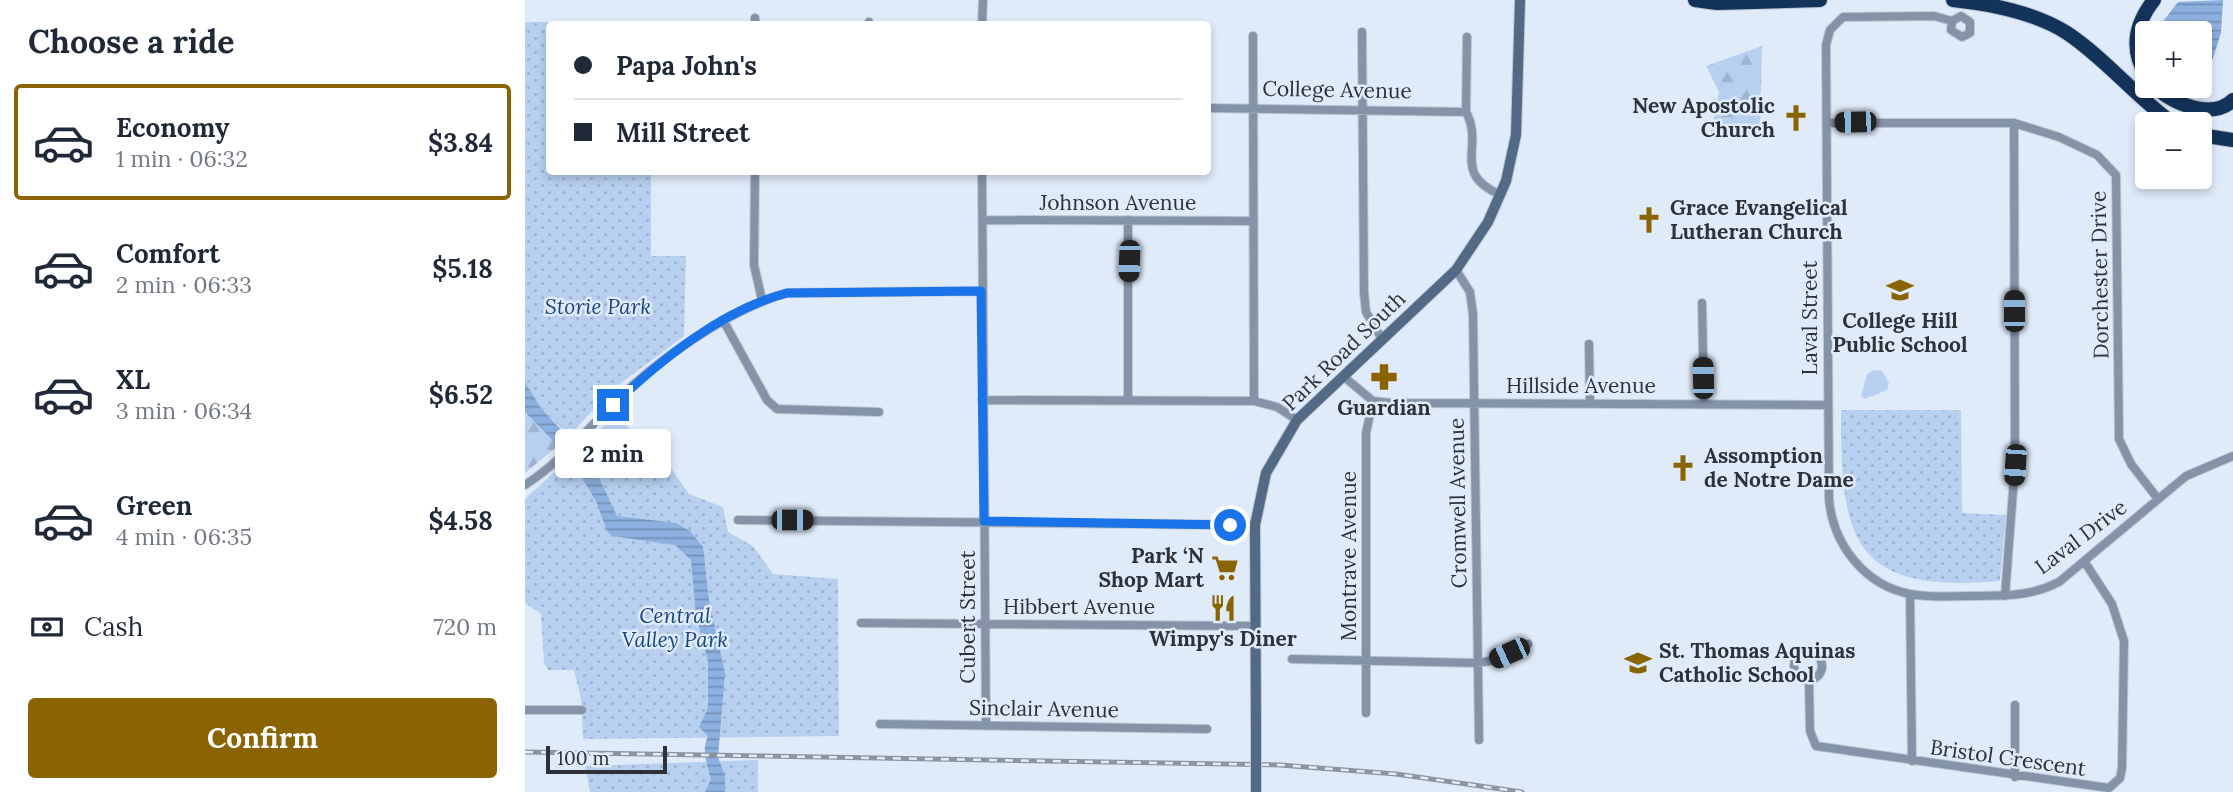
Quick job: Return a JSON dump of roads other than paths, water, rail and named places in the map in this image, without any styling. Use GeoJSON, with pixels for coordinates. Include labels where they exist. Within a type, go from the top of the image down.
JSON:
{"type":"FeatureCollection","features":[{"type":"Feature","properties":{"kind":"highway"},"geometry":{"type":"LineString","coordinates":[[1695,0],[1717,3],[1820,0]]}},
{"type":"Feature","properties":{"kind":"highway"},"geometry":{"type":"LineString","coordinates":[[1954,0],[1981,3],[2032,16],[2066,33],[2160,112]]}},
{"type":"Feature","properties":{"kind":"highway"},"geometry":{"type":"LineString","coordinates":[[2141,21],[2154,0]]}},
{"type":"Feature","properties":{"kind":"highway"},"geometry":{"type":"LineString","coordinates":[[2171,98],[2182,104],[2206,109],[2228,105],[2233,100]]}},
{"type":"Feature","properties":{"kind":"highway"},"geometry":{"type":"LineString","coordinates":[[2212,137],[2233,140]]}},
{"type":"Feature","properties":{"kind":"main road","name":"Park Road South"},"geometry":{"type":"LineString","coordinates":[[1256,792],[1255,525],[1266,473],[1275,453],[1297,420],[1456,270],[1479,238],[1501,195],[1513,153],[1518,121],[1520,0]]}},
{"type":"Feature","properties":{"kind":"street"},"geometry":{"type":"LineString","coordinates":[[982,0],[982,21]]}},
{"type":"Feature","properties":{"kind":"street","name":"Laval Street"},"geometry":{"type":"LineString","coordinates":[[1828,405],[1826,45],[1835,22],[1853,16],[1934,16],[1952,21]]}},
{"type":"Feature","properties":{"kind":"street"},"geometry":{"type":"LineString","coordinates":[[1361,32],[1364,292],[1370,323],[1382,339]]}},
{"type":"Feature","properties":{"kind":"street","name":"Park Road South"},"geometry":{"type":"LineString","coordinates":[[1253,36],[1254,401]]}},
{"type":"Feature","properties":{"kind":"street"},"geometry":{"type":"LineString","coordinates":[[1467,37],[1466,111],[1470,119],[1473,172],[1479,184],[1501,195]]}},
{"type":"Feature","properties":{"kind":"street","name":"College Avenue"},"geometry":{"type":"LineString","coordinates":[[1211,107],[1466,111]]}},
{"type":"Feature","properties":{"kind":"street","name":"Dorchester Drive"},"geometry":{"type":"LineString","coordinates":[[1827,122],[2014,122],[2059,137],[2097,155],[2116,175],[2119,439],[2131,464],[2158,499]]}},
{"type":"Feature","properties":{"kind":"street"},"geometry":{"type":"LineString","coordinates":[[2005,596],[2015,465],[2014,122]]}},
{"type":"Feature","properties":{"kind":"street"},"geometry":{"type":"LineString","coordinates":[[755,175],[754,265],[762,300]]}},
{"type":"Feature","properties":{"kind":"street","name":"Cubert Street"},"geometry":{"type":"LineString","coordinates":[[982,175],[986,726]]}},
{"type":"Feature","properties":{"kind":"street","name":"Johnson Avenue"},"geometry":{"type":"LineString","coordinates":[[982,220],[1253,221]]}},
{"type":"Feature","properties":{"kind":"street"},"geometry":{"type":"LineString","coordinates":[[1128,220],[1128,400]]}},
{"type":"Feature","properties":{"kind":"street","name":"Cromwell Avenue"},"geometry":{"type":"LineString","coordinates":[[1456,270],[1471,292],[1479,740]]}},
{"type":"Feature","properties":{"kind":"street"},"geometry":{"type":"LineString","coordinates":[[525,485],[550,467],[631,388],[723,320],[762,300],[787,293],[981,291]]}},
{"type":"Feature","properties":{"kind":"street"},"geometry":{"type":"LineString","coordinates":[[1702,303],[1704,403]]}},
{"type":"Feature","properties":{"kind":"street"},"geometry":{"type":"LineString","coordinates":[[723,320],[767,400],[777,409],[879,412]]}},
{"type":"Feature","properties":{"kind":"street"},"geometry":{"type":"LineString","coordinates":[[1589,344],[1590,404]]}},
{"type":"Feature","properties":{"kind":"street"},"geometry":{"type":"LineString","coordinates":[[1343,376],[1373,401]]}},
{"type":"Feature","properties":{"kind":"street"},"geometry":{"type":"LineString","coordinates":[[982,400],[1254,401],[1277,407],[1297,420]]}},
{"type":"Feature","properties":{"kind":"street","name":"Hillside Avenue"},"geometry":{"type":"LineString","coordinates":[[1373,401],[1474,405],[1828,405]]}},
{"type":"Feature","properties":{"kind":"street","name":"Montrave Avenue"},"geometry":{"type":"LineString","coordinates":[[1366,713],[1366,433],[1373,401]]}},
{"type":"Feature","properties":{"kind":"street","name":"Laval Drive"},"geometry":{"type":"LineString","coordinates":[[1828,405],[1830,510],[1840,541],[1853,560],[1874,579],[1910,594],[2005,596],[2050,586],[2193,472],[2233,456]]}},
{"type":"Feature","properties":{"kind":"street"},"geometry":{"type":"LineString","coordinates":[[737,520],[1255,525]]}},
{"type":"Feature","properties":{"kind":"street","name":"Bristol Crescent"},"geometry":{"type":"LineString","coordinates":[[1809,680],[1812,743],[1821,748],[2100,789],[2115,785],[2120,778],[2124,641],[2112,604],[2084,561]]}},
{"type":"Feature","properties":{"kind":"street","name":"Bristol Crescent"},"geometry":{"type":"LineString","coordinates":[[1910,594],[1912,761]]}},
{"type":"Feature","properties":{"kind":"street","name":"Hibbert Avenue"},"geometry":{"type":"LineString","coordinates":[[861,623],[1255,626]]}},
{"type":"Feature","properties":{"kind":"street"},"geometry":{"type":"LineString","coordinates":[[1292,659],[1477,663],[1490,661],[1528,644]]}},
{"type":"Feature","properties":{"kind":"street"},"geometry":{"type":"LineString","coordinates":[[2015,705],[2015,777]]}},
{"type":"Feature","properties":{"kind":"street"},"geometry":{"type":"LineString","coordinates":[[525,710],[582,710]]}},
{"type":"Feature","properties":{"kind":"street","name":"Sinclair Avenue"},"geometry":{"type":"LineString","coordinates":[[880,724],[1207,729]]}},
{"type":"Feature","properties":{"kind":"railway"},"geometry":{"type":"LineString","coordinates":[[525,752],[1280,765],[1396,774],[1522,792]]}},
{"type":"Feature","properties":{"kind":"place","name":"New Apostolic Church"},"geometry":{"type":"Point","coordinates":[1796,118]}},
{"type":"Feature","properties":{"kind":"place","name":"Grace Evangelical Lutheran Church"},"geometry":{"type":"Point","coordinates":[1649,220]}},
{"type":"Feature","properties":{"kind":"place","name":"College Hill Public School"},"geometry":{"type":"Point","coordinates":[1900,290]}},
{"type":"Feature","properties":{"kind":"place","name":"Guardian"},"geometry":{"type":"Point","coordinates":[1384,377]}},
{"type":"Feature","properties":{"kind":"place","name":"Assomption de Notre Dame"},"geometry":{"type":"Point","coordinates":[1683,468]}},
{"type":"Feature","properties":{"kind":"place","name":"Park ‘N Shop Mart"},"geometry":{"type":"Point","coordinates":[1225,568]}},
{"type":"Feature","properties":{"kind":"place","name":"Wimpy's Diner"},"geometry":{"type":"Point","coordinates":[1223,608]}},
{"type":"Feature","properties":{"kind":"place","name":"St. Thomas Aquinas Catholic School"},"geometry":{"type":"Point","coordinates":[1638,663]}},
{"type":"Feature","properties":{"kind":"park label","name":"Storie Park"},"geometry":{"type":"Point","coordinates":[598,307]}},
{"type":"Feature","properties":{"kind":"park label","name":"Central Valley Park"},"geometry":{"type":"Point","coordinates":[675,628]}}]}
